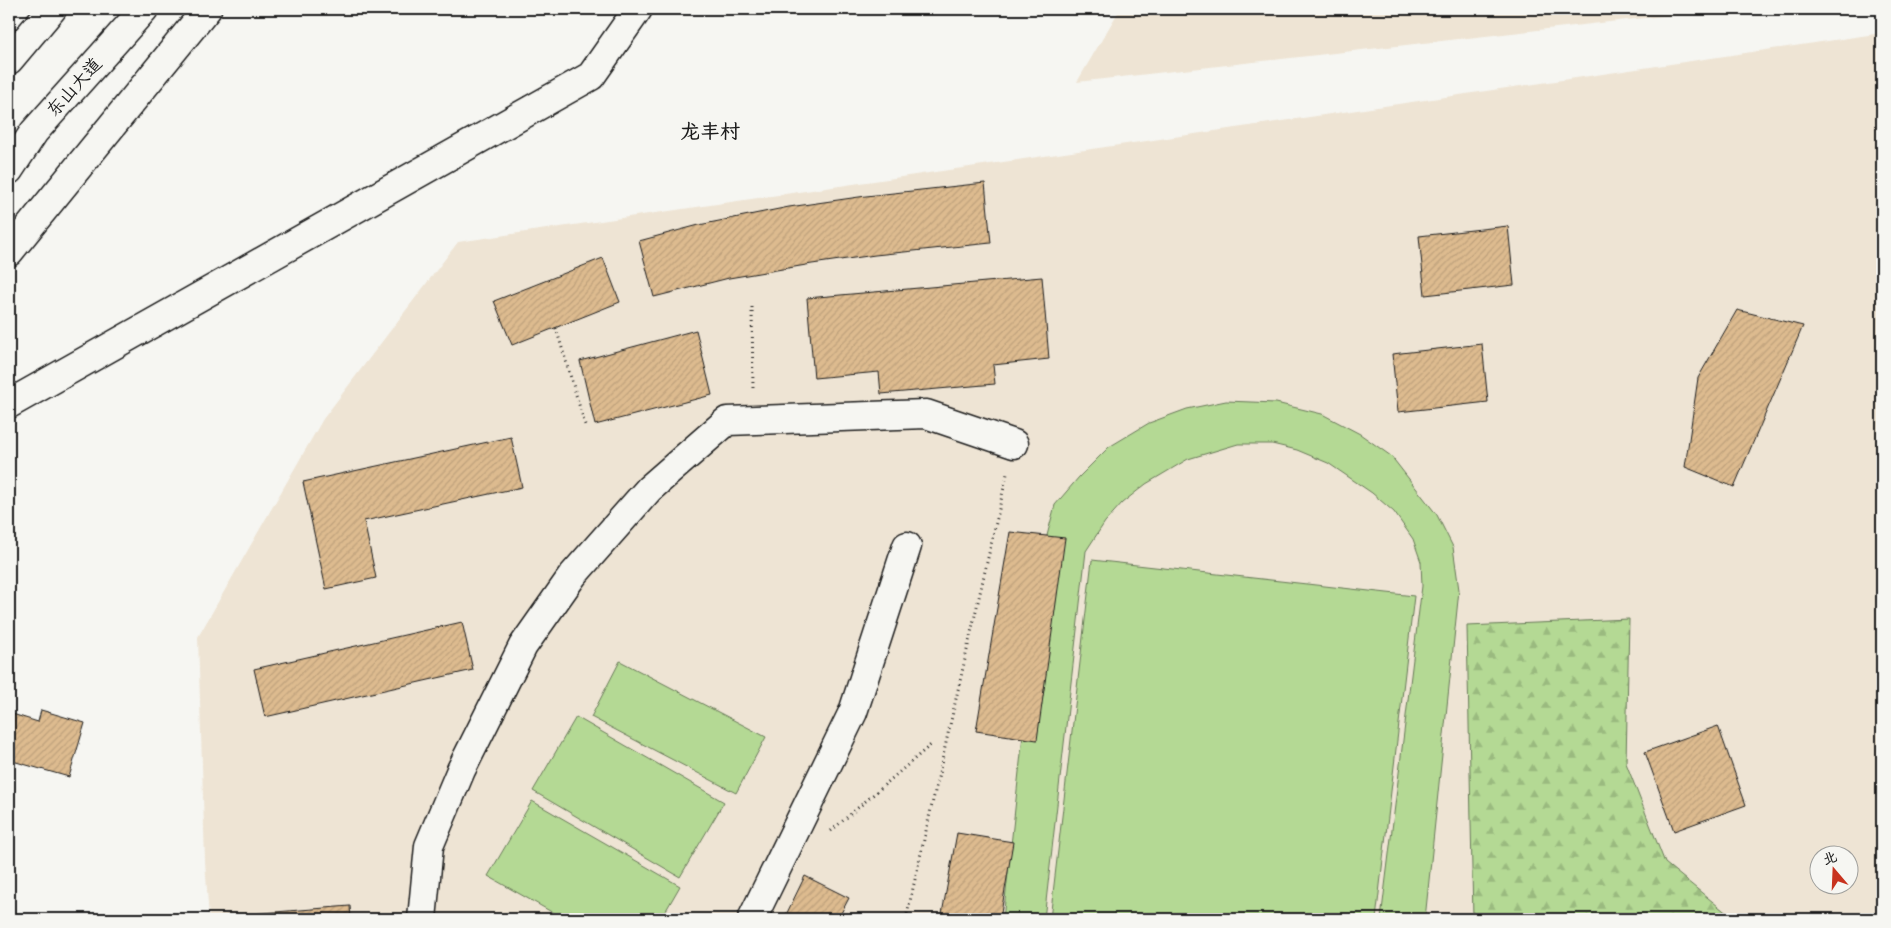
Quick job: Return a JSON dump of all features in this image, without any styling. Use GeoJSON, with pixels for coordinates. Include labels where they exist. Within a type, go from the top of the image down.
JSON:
{"type":"FeatureCollection","features":[{"type":"Feature","properties":{"kind":"street"},"geometry":{"type":"LineString","coordinates":[[9,60],[52,9]]}},
{"type":"Feature","properties":{"kind":"street","name":"东山大道"},"geometry":{"type":"LineString","coordinates":[[9,170],[34,132],[144,9]]}},
{"type":"Feature","properties":{"kind":"street"},"geometry":{"type":"LineString","coordinates":[[9,252],[207,9]]}},
{"type":"Feature","properties":{"kind":"street"},"geometry":{"type":"LineString","coordinates":[[9,404],[590,76],[638,9]]}},
{"type":"Feature","properties":{"kind":"street"},"geometry":{"type":"LineString","coordinates":[[422,919],[429,846],[461,770],[523,646],[574,575],[649,489],[727,422],[926,414],[1014,444]]}},
{"type":"Feature","properties":{"kind":"street"},"geometry":{"type":"LineString","coordinates":[[752,919],[853,712],[907,546]]}},
{"type":"Feature","properties":{"kind":"path"},"geometry":{"type":"LineString","coordinates":[[752,307],[753,389]]}},
{"type":"Feature","properties":{"kind":"path"},"geometry":{"type":"LineString","coordinates":[[556,328],[586,428]]}},
{"type":"Feature","properties":{"kind":"path"},"geometry":{"type":"LineString","coordinates":[[906,919],[1014,444]]}},
{"type":"Feature","properties":{"kind":"path"},"geometry":{"type":"LineString","coordinates":[[829,832],[933,743]]}},
{"type":"Feature","properties":{"kind":"shaded area"},"geometry":{"type":"Polygon","coordinates":[[[1120,9],[1725,9],[1077,82],[1120,9]]]}},
{"type":"Feature","properties":{"kind":"shaded area"},"geometry":{"type":"Polygon","coordinates":[[[1882,33],[1882,919],[209,919],[205,861],[198,637],[323,419],[458,242],[1882,33]]]}},
{"type":"Feature","properties":{"kind":"green space"},"geometry":{"type":"Polygon","coordinates":[[[1226,401],[1276,403],[1322,414],[1360,434],[1391,456],[1437,515],[1453,547],[1459,590],[1425,919],[1381,919],[1422,586],[1421,562],[1413,539],[1394,512],[1372,493],[1328,463],[1297,450],[1272,444],[1238,444],[1188,459],[1146,484],[1122,503],[1105,522],[1086,551],[1044,919],[1003,919],[1043,551],[1055,505],[1079,477],[1109,447],[1149,423],[1187,409],[1226,401]]]}},
{"type":"Feature","properties":{"kind":"green space"},"geometry":{"type":"Polygon","coordinates":[[[1092,560],[1414,596],[1376,919],[1050,919],[1092,560]]]}},
{"type":"Feature","properties":{"kind":"green space"},"geometry":{"type":"Polygon","coordinates":[[[1629,619],[1626,763],[1665,863],[1734,919],[1473,919],[1467,626],[1629,619]]]}},
{"type":"Feature","properties":{"kind":"green space"},"geometry":{"type":"Polygon","coordinates":[[[620,661],[766,737],[736,793],[591,717],[620,661]]]}},
{"type":"Feature","properties":{"kind":"green space"},"geometry":{"type":"Polygon","coordinates":[[[576,717],[724,802],[680,877],[533,791],[576,717]]]}},
{"type":"Feature","properties":{"kind":"green space"},"geometry":{"type":"Polygon","coordinates":[[[532,801],[680,886],[661,919],[564,919],[488,876],[532,801]]]}},
{"type":"Feature","properties":{"kind":"building"},"geometry":{"type":"Polygon","coordinates":[[[985,183],[991,243],[875,255],[812,264],[729,278],[654,297],[639,241],[699,225],[789,207],[866,196],[985,183]]]}},
{"type":"Feature","properties":{"kind":"building"},"geometry":{"type":"Polygon","coordinates":[[[1508,226],[1514,285],[1425,295],[1419,236],[1508,226]]]}},
{"type":"Feature","properties":{"kind":"building"},"geometry":{"type":"Polygon","coordinates":[[[603,258],[620,302],[512,345],[494,301],[603,258]]]}},
{"type":"Feature","properties":{"kind":"building"},"geometry":{"type":"Polygon","coordinates":[[[1042,277],[1049,359],[993,365],[995,384],[881,394],[879,372],[814,378],[807,298],[1042,277]]]}},
{"type":"Feature","properties":{"kind":"building"},"geometry":{"type":"Polygon","coordinates":[[[1737,310],[1803,326],[1734,487],[1685,467],[1698,378],[1737,310]]]}},
{"type":"Feature","properties":{"kind":"building"},"geometry":{"type":"Polygon","coordinates":[[[696,330],[712,395],[595,425],[580,361],[696,330]]]}},
{"type":"Feature","properties":{"kind":"building"},"geometry":{"type":"Polygon","coordinates":[[[1482,344],[1488,402],[1398,412],[1392,354],[1482,344]]]}},
{"type":"Feature","properties":{"kind":"building"},"geometry":{"type":"Polygon","coordinates":[[[511,437],[522,487],[364,521],[376,578],[326,589],[303,482],[511,437]]]}},
{"type":"Feature","properties":{"kind":"building"},"geometry":{"type":"Polygon","coordinates":[[[1010,532],[1065,538],[1037,740],[976,731],[1010,532]]]}},
{"type":"Feature","properties":{"kind":"building"},"geometry":{"type":"Polygon","coordinates":[[[462,622],[473,670],[265,717],[254,669],[462,622]]]}},
{"type":"Feature","properties":{"kind":"building"},"geometry":{"type":"Polygon","coordinates":[[[41,710],[85,723],[69,777],[9,760],[9,713],[38,722],[41,710]]]}},
{"type":"Feature","properties":{"kind":"building"},"geometry":{"type":"Polygon","coordinates":[[[1718,726],[1746,805],[1674,831],[1645,752],[1718,726]]]}},
{"type":"Feature","properties":{"kind":"building"},"geometry":{"type":"Polygon","coordinates":[[[957,833],[1013,842],[1000,919],[941,919],[957,833]]]}},
{"type":"Feature","properties":{"kind":"building"},"geometry":{"type":"Polygon","coordinates":[[[805,876],[849,898],[838,919],[784,919],[805,876]]]}},
{"type":"Feature","properties":{"kind":"building"},"geometry":{"type":"Polygon","coordinates":[[[350,906],[351,919],[226,919],[226,916],[350,906]]]}},
{"type":"Feature","properties":{"kind":"district","name":"龙丰村"},"geometry":{"type":"Point","coordinates":[710,131]}}]}
